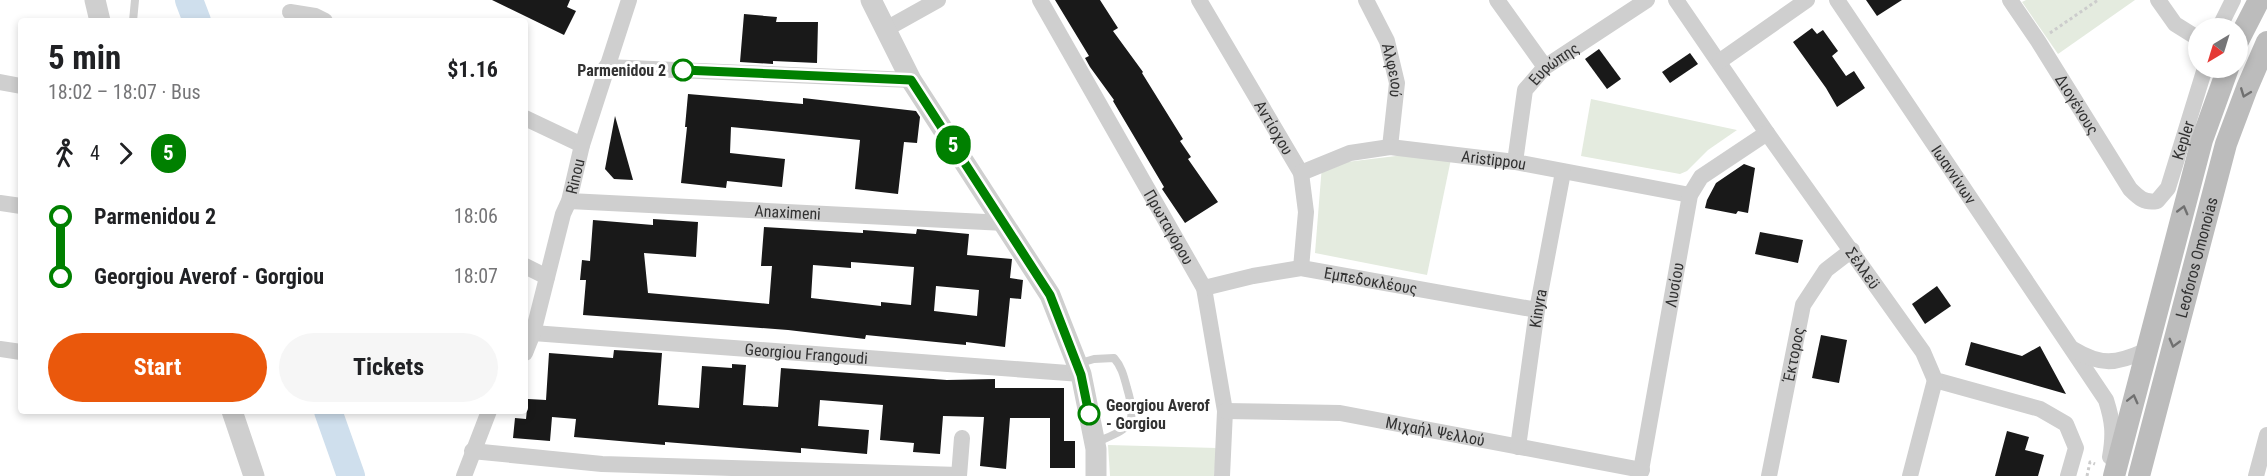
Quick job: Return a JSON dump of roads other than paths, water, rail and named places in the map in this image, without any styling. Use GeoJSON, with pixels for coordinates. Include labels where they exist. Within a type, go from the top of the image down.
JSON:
{"type":"FeatureCollection","features":[{"type":"Feature","properties":{"kind":"main road"},"geometry":{"type":"LineString","coordinates":[[2248,22],[2259,0]]}},
{"type":"Feature","properties":{"kind":"main road","name":"Leoforos Omonoias"},"geometry":{"type":"LineString","coordinates":[[2139,476],[2226,144],[2267,42]]}},
{"type":"Feature","properties":{"kind":"main road","name":"Leoforos Omonoias"},"geometry":{"type":"LineString","coordinates":[[2107,472],[2145,351],[2202,140],[2224,78]]}},
{"type":"Feature","properties":{"kind":"street"},"geometry":{"type":"LineString","coordinates":[[95,0],[99,18]]}},
{"type":"Feature","properties":{"kind":"street","name":"Rinou"},"geometry":{"type":"LineString","coordinates":[[528,346],[563,214],[569,201],[582,145],[629,0]]}},
{"type":"Feature","properties":{"kind":"street"},"geometry":{"type":"LineString","coordinates":[[872,0],[911,80],[1050,295],[1079,369],[1095,446],[1096,476]]}},
{"type":"Feature","properties":{"kind":"street"},"geometry":{"type":"LineString","coordinates":[[886,28],[938,0]]}},
{"type":"Feature","properties":{"kind":"street","name":"Πρωταγόρου"},"geometry":{"type":"LineString","coordinates":[[1040,0],[1204,288],[1225,411],[1222,476]]}},
{"type":"Feature","properties":{"kind":"street","name":"Αντίοχου"},"geometry":{"type":"LineString","coordinates":[[1199,0],[1301,173],[1306,212],[1301,268]]}},
{"type":"Feature","properties":{"kind":"street","name":"Αλφειού"},"geometry":{"type":"LineString","coordinates":[[1366,0],[1387,41],[1397,83],[1390,147]]}},
{"type":"Feature","properties":{"kind":"street"},"geometry":{"type":"LineString","coordinates":[[1497,0],[1545,67]]}},
{"type":"Feature","properties":{"kind":"street","name":"Ευρώπης"},"geometry":{"type":"LineString","coordinates":[[1515,162],[1525,90],[1545,67],[1647,0]]}},
{"type":"Feature","properties":{"kind":"street","name":"Σέλλεϋ"},"geometry":{"type":"LineString","coordinates":[[1676,0],[1720,61],[1767,133],[1923,352],[1935,380]]}},
{"type":"Feature","properties":{"kind":"street"},"geometry":{"type":"LineString","coordinates":[[1720,61],[1807,0]]}},
{"type":"Feature","properties":{"kind":"street","name":"Ιωαννίνων"},"geometry":{"type":"LineString","coordinates":[[1837,0],[2106,400],[2112,420],[2113,438],[2107,472]]}},
{"type":"Feature","properties":{"kind":"street","name":"Διογένους"},"geometry":{"type":"LineString","coordinates":[[2010,0],[2130,189],[2140,199],[2149,202]]}},
{"type":"Feature","properties":{"kind":"street"},"geometry":{"type":"LineString","coordinates":[[2157,0],[2175,24],[2188,32]]}},
{"type":"Feature","properties":{"kind":"street"},"geometry":{"type":"LineString","coordinates":[[2224,18],[2233,0]]}},
{"type":"Feature","properties":{"kind":"street"},"geometry":{"type":"LineString","coordinates":[[290,11],[319,18]]}},
{"type":"Feature","properties":{"kind":"street"},"geometry":{"type":"LineString","coordinates":[[606,67],[911,80]]}},
{"type":"Feature","properties":{"kind":"street","name":"Kepler"},"geometry":{"type":"LineString","coordinates":[[2149,202],[2157,201],[2168,188],[2202,78]]}},
{"type":"Feature","properties":{"kind":"street"},"geometry":{"type":"LineString","coordinates":[[0,82],[18,85]]}},
{"type":"Feature","properties":{"kind":"street"},"geometry":{"type":"LineString","coordinates":[[528,119],[582,145]]}},
{"type":"Feature","properties":{"kind":"street","name":"Λυσίου"},"geometry":{"type":"LineString","coordinates":[[1641,473],[1690,195],[1701,177],[1767,133]]}},
{"type":"Feature","properties":{"kind":"street","name":"Aristippou"},"geometry":{"type":"LineString","coordinates":[[1301,173],[1350,153],[1390,147],[1515,162],[1690,195]]}},
{"type":"Feature","properties":{"kind":"street","name":"Kinyra"},"geometry":{"type":"LineString","coordinates":[[1518,447],[1537,310],[1563,172]]}},
{"type":"Feature","properties":{"kind":"street","name":"Anaximeni"},"geometry":{"type":"LineString","coordinates":[[569,201],[1005,223]]}},
{"type":"Feature","properties":{"kind":"street"},"geometry":{"type":"LineString","coordinates":[[0,203],[18,206]]}},
{"type":"Feature","properties":{"kind":"street","name":"Έκτορος"},"geometry":{"type":"LineString","coordinates":[[1769,476],[1803,305],[1826,270],[1852,250]]}},
{"type":"Feature","properties":{"kind":"street"},"geometry":{"type":"LineString","coordinates":[[528,268],[547,278]]}},
{"type":"Feature","properties":{"kind":"street","name":"Εμπεδοκλέους"},"geometry":{"type":"LineString","coordinates":[[1204,288],[1253,276],[1301,268],[1537,310]]}},
{"type":"Feature","properties":{"kind":"street","name":"Georgiou Frangoudi"},"geometry":{"type":"LineString","coordinates":[[533,333],[1079,369]]}},
{"type":"Feature","properties":{"kind":"street"},"geometry":{"type":"LineString","coordinates":[[0,349],[18,352]]}},
{"type":"Feature","properties":{"kind":"street"},"geometry":{"type":"LineString","coordinates":[[2072,349],[2099,362],[2114,362],[2145,351]]}},
{"type":"Feature","properties":{"kind":"street"},"geometry":{"type":"LineString","coordinates":[[1910,476],[1935,380],[2040,409],[2066,424],[2076,448],[2068,476]]}},
{"type":"Feature","properties":{"kind":"street","name":"Μιχαήλ Ψελλού"},"geometry":{"type":"LineString","coordinates":[[1225,411],[1340,413],[1641,473]]}},
{"type":"Feature","properties":{"kind":"street"},"geometry":{"type":"LineString","coordinates":[[233,414],[254,476]]}},
{"type":"Feature","properties":{"kind":"street"},"geometry":{"type":"LineString","coordinates":[[464,476],[488,414]]}},
{"type":"Feature","properties":{"kind":"street"},"geometry":{"type":"LineString","coordinates":[[2256,476],[2267,435]]}},
{"type":"Feature","properties":{"kind":"street"},"geometry":{"type":"LineString","coordinates":[[472,451],[602,470],[959,475],[962,438]]}},
{"type":"Feature","properties":{"kind":"lane"},"geometry":{"type":"LineString","coordinates":[[133,18],[135,0]]}},
{"type":"Feature","properties":{"kind":"lane"},"geometry":{"type":"LineString","coordinates":[[1079,369],[1094,358],[1114,358],[1120,365],[1133,409],[1132,418],[1125,429],[1095,446]]}},
{"type":"Feature","properties":{"kind":"waterway"},"geometry":{"type":"LineString","coordinates":[[189,0],[196,18]]}},
{"type":"Feature","properties":{"kind":"waterway"},"geometry":{"type":"LineString","coordinates":[[329,414],[351,476]]}},
{"type":"Feature","properties":{"kind":"place","name":"Parmenidou 2"},"geometry":{"type":"Point","coordinates":[683,70]}},
{"type":"Feature","properties":{"kind":"place","name":"Georgiou Averof - Gorgiou"},"geometry":{"type":"Point","coordinates":[1089,414]}}]}
